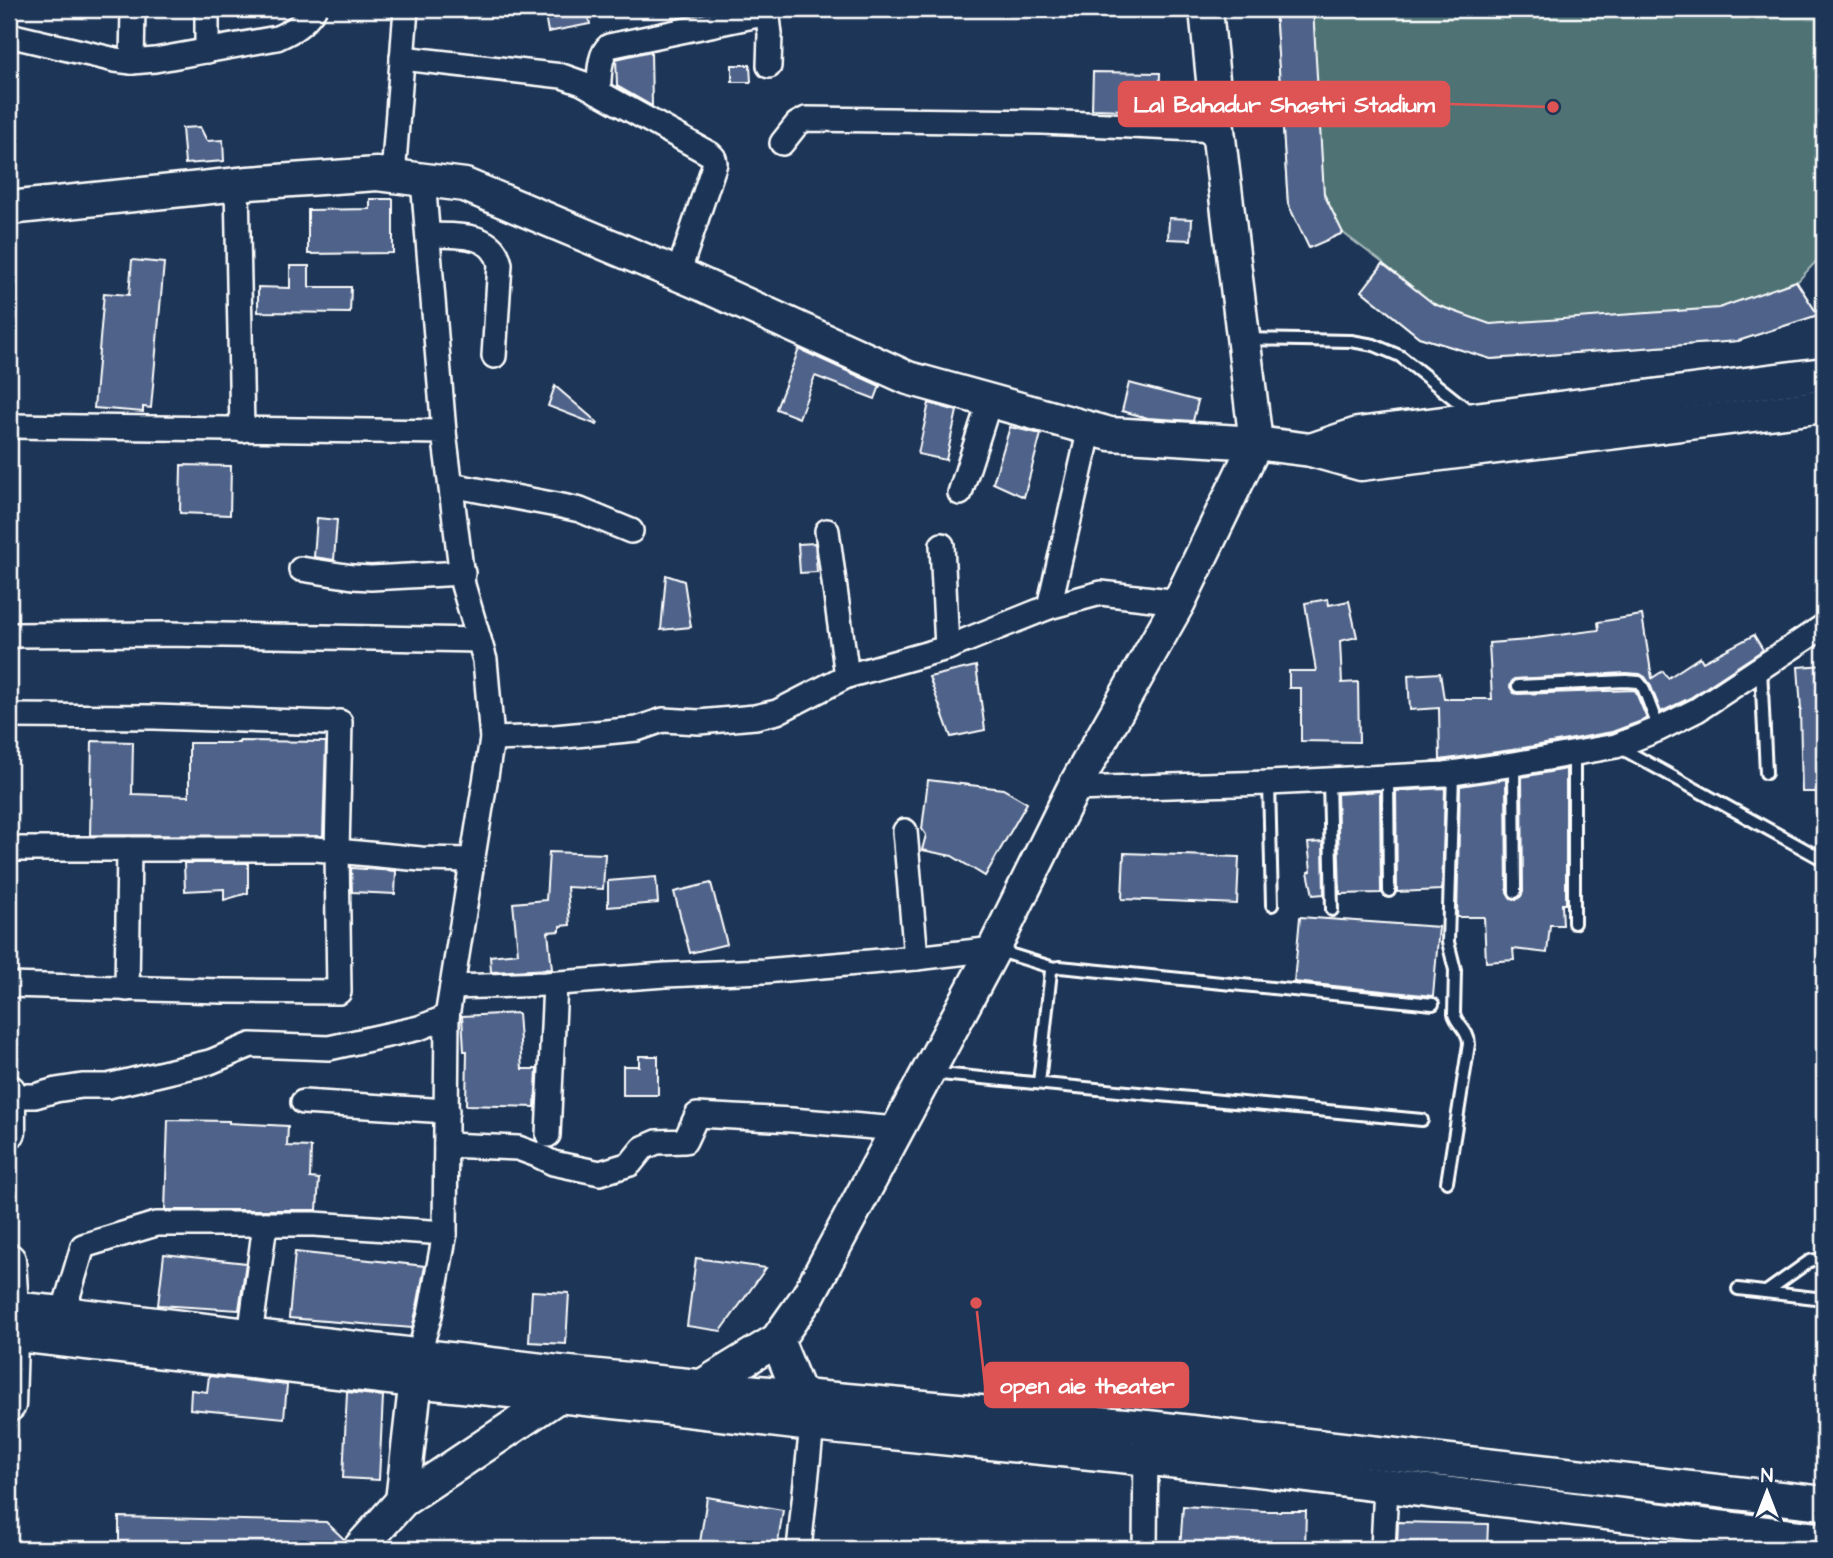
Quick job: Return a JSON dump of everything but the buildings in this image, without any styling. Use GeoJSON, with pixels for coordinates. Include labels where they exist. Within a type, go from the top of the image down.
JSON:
{"type":"FeatureCollection","features":[{"type":"Feature","properties":{"kind":"main road"},"geometry":{"type":"LineString","coordinates":[[670,1408],[777,1340],[808,1296],[994,949],[1073,789],[1179,602],[1256,443],[1206,9]]}},
{"type":"Feature","properties":{"kind":"main road"},"geometry":{"type":"LineString","coordinates":[[9,208],[377,174],[465,186],[678,274],[908,378],[1110,434],[1256,443],[1311,450],[1361,464],[1683,408],[1824,374]]}},
{"type":"Feature","properties":{"kind":"main road"},"geometry":{"type":"LineString","coordinates":[[1311,450],[1358,434],[1479,418],[1683,408],[1824,406]]}},
{"type":"Feature","properties":{"kind":"main road"},"geometry":{"type":"LineString","coordinates":[[9,1091],[9,1132]]}},
{"type":"Feature","properties":{"kind":"main road"},"geometry":{"type":"LineString","coordinates":[[9,1260],[9,1405]]}},
{"type":"Feature","properties":{"kind":"main road"},"geometry":{"type":"LineString","coordinates":[[10,1321],[63,1313],[250,1336],[557,1396],[1386,1486],[1824,1540]]}},
{"type":"Feature","properties":{"kind":"main road"},"geometry":{"type":"LineString","coordinates":[[10,1321],[416,1369],[700,1387],[1147,1427],[1824,1503]]}},
{"type":"Feature","properties":{"kind":"main road"},"geometry":{"type":"LineString","coordinates":[[777,1340],[811,1425]]}},
{"type":"Feature","properties":{"kind":"main road"},"geometry":{"type":"LineString","coordinates":[[402,1501],[416,1369]]}},
{"type":"Feature","properties":{"kind":"main road"},"geometry":{"type":"LineString","coordinates":[[359,1549],[402,1501],[557,1396]]}},
{"type":"Feature","properties":{"kind":"street"},"geometry":{"type":"LineString","coordinates":[[132,62],[133,9]]}},
{"type":"Feature","properties":{"kind":"street"},"geometry":{"type":"LineString","coordinates":[[207,9],[207,51]]}},
{"type":"Feature","properties":{"kind":"street"},"geometry":{"type":"LineString","coordinates":[[9,34],[132,62],[277,38],[292,32],[314,9]]}},
{"type":"Feature","properties":{"kind":"street"},"geometry":{"type":"LineString","coordinates":[[393,176],[406,9]]}},
{"type":"Feature","properties":{"kind":"street"},"geometry":{"type":"LineString","coordinates":[[598,92],[602,55],[604,49],[609,46],[768,11],[769,66]]}},
{"type":"Feature","properties":{"kind":"street"},"geometry":{"type":"LineString","coordinates":[[402,58],[562,76],[582,83],[714,158],[715,163],[678,274]]}},
{"type":"Feature","properties":{"kind":"street"},"geometry":{"type":"LineString","coordinates":[[782,143],[797,124],[806,119],[1042,122],[1218,130]]}},
{"type":"Feature","properties":{"kind":"street"},"geometry":{"type":"LineString","coordinates":[[416,1369],[430,1315],[445,1233],[447,1017],[492,739],[485,660],[463,585],[444,432],[424,180]]}},
{"type":"Feature","properties":{"kind":"street"},"geometry":{"type":"LineString","coordinates":[[237,185],[242,429]]}},
{"type":"Feature","properties":{"kind":"street"},"geometry":{"type":"LineString","coordinates":[[428,235],[472,237],[484,242],[496,253],[500,264],[494,356]]}},
{"type":"Feature","properties":{"kind":"street"},"geometry":{"type":"LineString","coordinates":[[960,493],[990,400]]}},
{"type":"Feature","properties":{"kind":"street"},"geometry":{"type":"LineString","coordinates":[[9,426],[444,432]]}},
{"type":"Feature","properties":{"kind":"street"},"geometry":{"type":"LineString","coordinates":[[1049,607],[1090,428]]}},
{"type":"Feature","properties":{"kind":"street"},"geometry":{"type":"LineString","coordinates":[[451,485],[580,510],[631,531]]}},
{"type":"Feature","properties":{"kind":"street"},"geometry":{"type":"LineString","coordinates":[[827,531],[847,676]]}},
{"type":"Feature","properties":{"kind":"street"},"geometry":{"type":"LineString","coordinates":[[942,545],[947,649]]}},
{"type":"Feature","properties":{"kind":"street"},"geometry":{"type":"LineString","coordinates":[[301,569],[371,578],[463,573]]}},
{"type":"Feature","properties":{"kind":"street"},"geometry":{"type":"LineString","coordinates":[[492,739],[555,737],[637,729],[663,720],[699,722],[755,717],[777,712],[847,676],[947,649],[1049,607],[1101,593],[1179,602]]}},
{"type":"Feature","properties":{"kind":"street"},"geometry":{"type":"LineString","coordinates":[[1073,789],[1269,783],[1452,773],[1616,746],[1697,710],[1824,626]]}},
{"type":"Feature","properties":{"kind":"street"},"geometry":{"type":"LineString","coordinates":[[9,635],[167,634],[479,640]]}},
{"type":"Feature","properties":{"kind":"street"},"geometry":{"type":"LineString","coordinates":[[9,716],[341,722],[337,851],[339,992],[9,985]]}},
{"type":"Feature","properties":{"kind":"street"},"geometry":{"type":"LineString","coordinates":[[905,831],[916,958]]}},
{"type":"Feature","properties":{"kind":"street"},"geometry":{"type":"LineString","coordinates":[[9,849],[317,849],[421,859],[471,860]]}},
{"type":"Feature","properties":{"kind":"street"},"geometry":{"type":"LineString","coordinates":[[127,989],[129,849]]}},
{"type":"Feature","properties":{"kind":"street"},"geometry":{"type":"LineString","coordinates":[[452,987],[555,984],[665,975],[764,971],[994,949]]}},
{"type":"Feature","properties":{"kind":"street"},"geometry":{"type":"LineString","coordinates":[[548,1136],[555,984]]}},
{"type":"Feature","properties":{"kind":"street"},"geometry":{"type":"LineString","coordinates":[[9,1096],[35,1096],[82,1086],[108,1086],[210,1062],[251,1045],[329,1048],[419,1028],[447,1017]]}},
{"type":"Feature","properties":{"kind":"street"},"geometry":{"type":"LineString","coordinates":[[303,1102],[447,1111]]}},
{"type":"Feature","properties":{"kind":"street"},"geometry":{"type":"LineString","coordinates":[[446,1145],[518,1148],[553,1163],[600,1173],[629,1164],[643,1148],[657,1142],[685,1141],[696,1115],[897,1129]]}},
{"type":"Feature","properties":{"kind":"street"},"geometry":{"type":"LineString","coordinates":[[63,1313],[83,1246],[156,1224],[314,1224],[445,1233]]}},
{"type":"Feature","properties":{"kind":"street"},"geometry":{"type":"LineString","coordinates":[[250,1336],[265,1224]]}},
{"type":"Feature","properties":{"kind":"street"},"geometry":{"type":"LineString","coordinates":[[799,1549],[811,1425]]}},
{"type":"Feature","properties":{"kind":"street"},"geometry":{"type":"LineString","coordinates":[[1145,1549],[1147,1427]]}},
{"type":"Feature","properties":{"kind":"street"},"geometry":{"type":"LineString","coordinates":[[1382,1549],[1386,1486]]}},
{"type":"Feature","properties":{"kind":"lane"},"geometry":{"type":"LineString","coordinates":[[1243,340],[1351,341],[1374,345],[1400,356],[1479,418]]}},
{"type":"Feature","properties":{"kind":"lane"},"geometry":{"type":"LineString","coordinates":[[1761,668],[1766,773]]}},
{"type":"Feature","properties":{"kind":"lane"},"geometry":{"type":"LineString","coordinates":[[1518,686],[1639,682],[1659,729]]}},
{"type":"Feature","properties":{"kind":"lane"},"geometry":{"type":"LineString","coordinates":[[1616,746],[1824,860]]}},
{"type":"Feature","properties":{"kind":"lane"},"geometry":{"type":"LineString","coordinates":[[1574,754],[1574,923]]}},
{"type":"Feature","properties":{"kind":"lane"},"geometry":{"type":"LineString","coordinates":[[1514,764],[1515,892]]}},
{"type":"Feature","properties":{"kind":"lane"},"geometry":{"type":"LineString","coordinates":[[1447,1182],[1468,1044],[1466,1034],[1455,1020],[1455,970],[1448,942],[1452,773]]}},
{"type":"Feature","properties":{"kind":"lane"},"geometry":{"type":"LineString","coordinates":[[1388,777],[1389,891]]}},
{"type":"Feature","properties":{"kind":"lane"},"geometry":{"type":"LineString","coordinates":[[1329,780],[1332,910]]}},
{"type":"Feature","properties":{"kind":"lane"},"geometry":{"type":"LineString","coordinates":[[1269,783],[1272,905]]}},
{"type":"Feature","properties":{"kind":"lane"},"geometry":{"type":"LineString","coordinates":[[994,949],[1054,968],[1433,1004]]}},
{"type":"Feature","properties":{"kind":"lane"},"geometry":{"type":"LineString","coordinates":[[1039,1083],[1051,971],[1054,968]]}},
{"type":"Feature","properties":{"kind":"lane"},"geometry":{"type":"LineString","coordinates":[[928,1073],[1422,1120]]}},
{"type":"Feature","properties":{"kind":"lane"},"geometry":{"type":"LineString","coordinates":[[1766,1292],[1813,1259],[1824,1263]]}},
{"type":"Feature","properties":{"kind":"lane"},"geometry":{"type":"LineString","coordinates":[[1738,1289],[1824,1299]]}},
{"type":"Feature","properties":{"kind":"green space"},"geometry":{"type":"Polygon","coordinates":[[[1275,9],[1824,9],[1824,258],[1820,257],[1797,282],[1818,315],[1738,341],[1491,359],[1419,337],[1362,291],[1383,263],[1343,233],[1309,247],[1288,204],[1275,9]]]}},
{"type":"Feature","properties":{"kind":"place","name":"Lal Bahadur Shastri Stadium"},"geometry":{"type":"Point","coordinates":[1553,107]}},
{"type":"Feature","properties":{"kind":"place","name":"open aie theater"},"geometry":{"type":"Point","coordinates":[976,1303]}}]}
